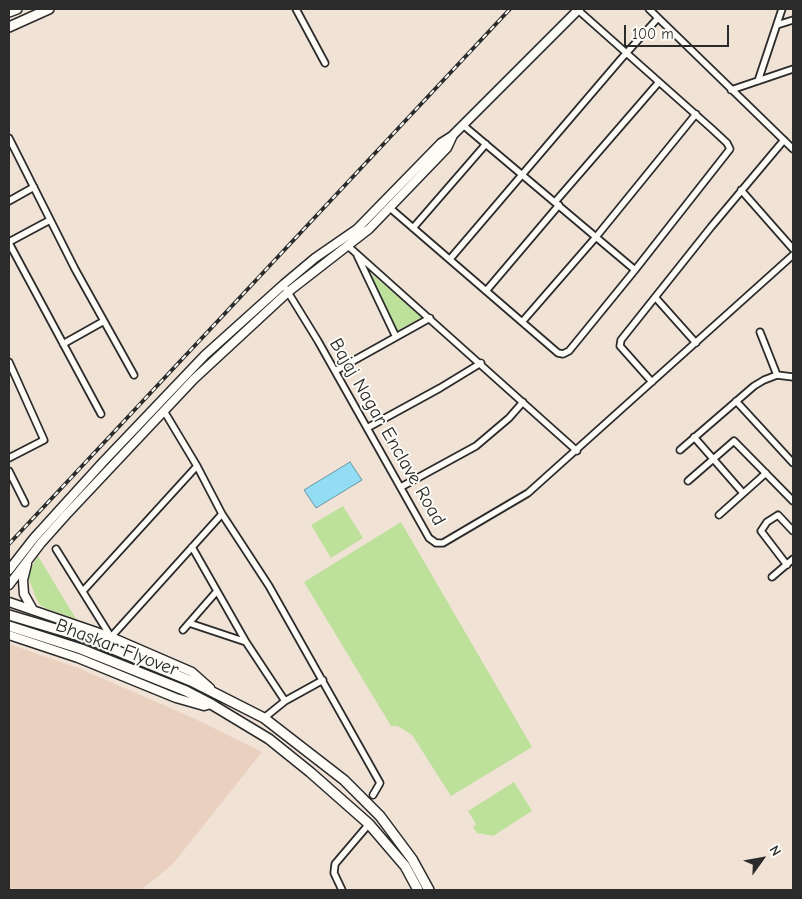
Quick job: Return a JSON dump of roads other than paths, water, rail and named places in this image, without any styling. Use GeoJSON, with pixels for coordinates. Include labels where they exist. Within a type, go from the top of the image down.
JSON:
{"type":"FeatureCollection","features":[{"type":"Feature","properties":{"kind":"main road"},"geometry":{"type":"LineString","coordinates":[[9,12],[17,9]]}},
{"type":"Feature","properties":{"kind":"main road"},"geometry":{"type":"LineString","coordinates":[[9,27],[49,9]]}},
{"type":"Feature","properties":{"kind":"main road","name":"Bhaskar Flyover"},"geometry":{"type":"LineString","coordinates":[[9,615],[86,638],[191,681],[264,718],[344,780],[380,816],[412,859],[429,890]]}},
{"type":"Feature","properties":{"kind":"main road","name":"Bhaskar Flyover"},"geometry":{"type":"LineString","coordinates":[[9,626],[81,649],[186,692],[212,704],[273,742],[369,824],[405,866],[418,890]]}},
{"type":"Feature","properties":{"kind":"main road"},"geometry":{"type":"LineString","coordinates":[[405,866],[412,859]]}},
{"type":"Feature","properties":{"kind":"street"},"geometry":{"type":"LineString","coordinates":[[296,9],[325,63]]}},
{"type":"Feature","properties":{"kind":"street"},"geometry":{"type":"LineString","coordinates":[[9,570],[41,531],[159,402],[205,355],[315,258],[357,229],[441,142],[453,135],[578,9],[696,114],[727,143],[730,149],[635,270],[566,353],[558,354],[390,208]]}},
{"type":"Feature","properties":{"kind":"street"},"geometry":{"type":"LineString","coordinates":[[649,9],[793,149]]}},
{"type":"Feature","properties":{"kind":"street"},"geometry":{"type":"LineString","coordinates":[[758,81],[782,9]]}},
{"type":"Feature","properties":{"kind":"street"},"geometry":{"type":"LineString","coordinates":[[450,259],[658,18]]}},
{"type":"Feature","properties":{"kind":"street"},"geometry":{"type":"LineString","coordinates":[[777,25],[793,20]]}},
{"type":"Feature","properties":{"kind":"street"},"geometry":{"type":"LineString","coordinates":[[731,90],[793,69]]}},
{"type":"Feature","properties":{"kind":"street"},"geometry":{"type":"LineString","coordinates":[[486,291],[659,82]]}},
{"type":"Feature","properties":{"kind":"street"},"geometry":{"type":"LineString","coordinates":[[522,322],[596,237],[696,114]]}},
{"type":"Feature","properties":{"kind":"street"},"geometry":{"type":"LineString","coordinates":[[464,124],[635,270]]}},
{"type":"Feature","properties":{"kind":"street"},"geometry":{"type":"LineString","coordinates":[[9,585],[60,522],[194,379],[288,292],[369,229],[447,148],[453,135]]}},
{"type":"Feature","properties":{"kind":"street"},"geometry":{"type":"LineString","coordinates":[[9,138],[75,269],[134,375]]}},
{"type":"Feature","properties":{"kind":"street"},"geometry":{"type":"LineString","coordinates":[[652,382],[620,346],[623,337],[741,190],[784,140]]}},
{"type":"Feature","properties":{"kind":"street"},"geometry":{"type":"LineString","coordinates":[[413,228],[486,144]]}},
{"type":"Feature","properties":{"kind":"street"},"geometry":{"type":"LineString","coordinates":[[9,201],[34,187]]}},
{"type":"Feature","properties":{"kind":"street"},"geometry":{"type":"LineString","coordinates":[[741,190],[793,249]]}},
{"type":"Feature","properties":{"kind":"street"},"geometry":{"type":"LineString","coordinates":[[50,220],[9,242],[101,414]]}},
{"type":"Feature","properties":{"kind":"street"},"geometry":{"type":"LineString","coordinates":[[348,246],[577,451]]}},
{"type":"Feature","properties":{"kind":"street"},"geometry":{"type":"LineString","coordinates":[[356,253],[396,337]]}},
{"type":"Feature","properties":{"kind":"street","name":"Bajaj Nagar Enclave Road"},"geometry":{"type":"LineString","coordinates":[[284,284],[429,538],[436,543],[443,543],[522,497],[577,451],[793,255]]}},
{"type":"Feature","properties":{"kind":"street"},"geometry":{"type":"LineString","coordinates":[[655,297],[696,342]]}},
{"type":"Feature","properties":{"kind":"street"},"geometry":{"type":"LineString","coordinates":[[335,371],[430,318]]}},
{"type":"Feature","properties":{"kind":"street"},"geometry":{"type":"LineString","coordinates":[[63,344],[104,320]]}},
{"type":"Feature","properties":{"kind":"street"},"geometry":{"type":"LineString","coordinates":[[760,332],[777,375]]}},
{"type":"Feature","properties":{"kind":"street"},"geometry":{"type":"LineString","coordinates":[[9,362],[44,440],[9,458]]}},
{"type":"Feature","properties":{"kind":"street"},"geometry":{"type":"LineString","coordinates":[[367,428],[481,364]]}},
{"type":"Feature","properties":{"kind":"street"},"geometry":{"type":"LineString","coordinates":[[680,450],[736,400],[764,380],[777,375],[793,377]]}},
{"type":"Feature","properties":{"kind":"street"},"geometry":{"type":"LineString","coordinates":[[736,400],[793,463]]}},
{"type":"Feature","properties":{"kind":"street"},"geometry":{"type":"LineString","coordinates":[[401,487],[476,446],[509,418],[523,402]]}},
{"type":"Feature","properties":{"kind":"street"},"geometry":{"type":"LineString","coordinates":[[164,411],[197,466],[222,514],[269,586],[380,783],[373,795]]}},
{"type":"Feature","properties":{"kind":"street"},"geometry":{"type":"LineString","coordinates":[[694,437],[743,493]]}},
{"type":"Feature","properties":{"kind":"street"},"geometry":{"type":"LineString","coordinates":[[688,481],[734,441],[793,501]]}},
{"type":"Feature","properties":{"kind":"street"},"geometry":{"type":"LineString","coordinates":[[83,591],[197,466]]}},
{"type":"Feature","properties":{"kind":"street"},"geometry":{"type":"LineString","coordinates":[[9,471],[26,503]]}},
{"type":"Feature","properties":{"kind":"street"},"geometry":{"type":"LineString","coordinates":[[719,515],[766,473]]}},
{"type":"Feature","properties":{"kind":"street"},"geometry":{"type":"LineString","coordinates":[[110,637],[222,514]]}},
{"type":"Feature","properties":{"kind":"street"},"geometry":{"type":"LineString","coordinates":[[787,564],[761,531],[767,522],[778,516],[793,531]]}},
{"type":"Feature","properties":{"kind":"street"},"geometry":{"type":"LineString","coordinates":[[192,547],[246,642],[285,701]]}},
{"type":"Feature","properties":{"kind":"street"},"geometry":{"type":"LineString","coordinates":[[56,549],[110,637]]}},
{"type":"Feature","properties":{"kind":"street"},"geometry":{"type":"LineString","coordinates":[[772,577],[793,559]]}},
{"type":"Feature","properties":{"kind":"street"},"geometry":{"type":"LineString","coordinates":[[28,560],[23,586],[26,600],[33,610]]}},
{"type":"Feature","properties":{"kind":"street"},"geometry":{"type":"LineString","coordinates":[[183,630],[217,591]]}},
{"type":"Feature","properties":{"kind":"street"},"geometry":{"type":"LineString","coordinates":[[9,602],[110,637],[192,672],[212,691]]}},
{"type":"Feature","properties":{"kind":"street"},"geometry":{"type":"LineString","coordinates":[[189,623],[246,642]]}},
{"type":"Feature","properties":{"kind":"street"},"geometry":{"type":"LineString","coordinates":[[9,635],[78,658],[176,698],[204,706],[212,704]]}},
{"type":"Feature","properties":{"kind":"street"},"geometry":{"type":"LineString","coordinates":[[264,718],[285,701],[323,680]]}},
{"type":"Feature","properties":{"kind":"street"},"geometry":{"type":"LineString","coordinates":[[342,890],[334,873],[335,864],[369,824]]}},
{"type":"Feature","properties":{"kind":"water"},"geometry":{"type":"Polygon","coordinates":[[[350,462],[362,480],[316,508],[304,490],[350,462]]]}},
{"type":"Feature","properties":{"kind":"railway"},"geometry":{"type":"LineString","coordinates":[[9,544],[510,9]]}}]}
